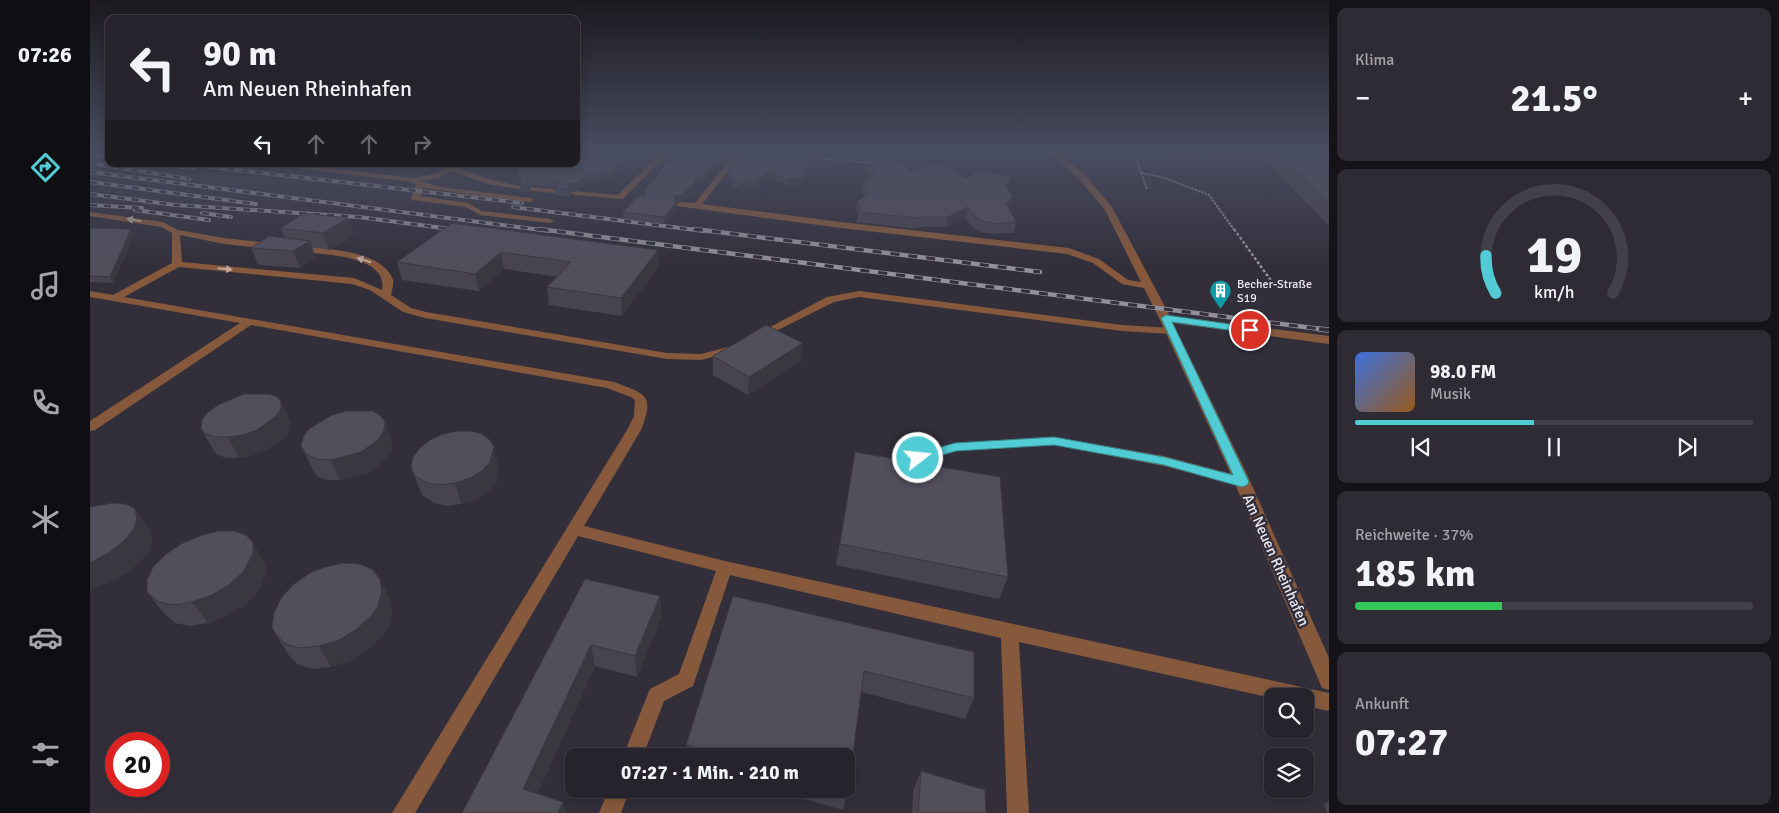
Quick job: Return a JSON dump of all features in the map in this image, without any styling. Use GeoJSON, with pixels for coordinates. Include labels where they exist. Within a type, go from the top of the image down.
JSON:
{"type":"FeatureCollection","features":[{"type":"Feature","properties":{"kind":"street","name":"Am Neuen Rheinhafen"},"geometry":{"type":"LineString","coordinates":[[1093,189],[1110,209],[1168,324],[1242,482],[1329,681]]}},
{"type":"Feature","properties":{"kind":"street"},"geometry":{"type":"LineString","coordinates":[[1168,324],[1329,340]]}},
{"type":"Feature","properties":{"kind":"lane"},"geometry":{"type":"LineString","coordinates":[[416,189],[415,198],[468,205],[480,212],[550,221]]}},
{"type":"Feature","properties":{"kind":"lane"},"geometry":{"type":"LineString","coordinates":[[461,189],[530,200]]}},
{"type":"Feature","properties":{"kind":"lane"},"geometry":{"type":"LineString","coordinates":[[533,189],[556,191]]}},
{"type":"Feature","properties":{"kind":"lane"},"geometry":{"type":"LineString","coordinates":[[620,197],[628,189]]}},
{"type":"Feature","properties":{"kind":"lane"},"geometry":{"type":"LineString","coordinates":[[697,206],[711,189]]}},
{"type":"Feature","properties":{"kind":"lane"},"geometry":{"type":"LineString","coordinates":[[574,193],[634,199]]}},
{"type":"Feature","properties":{"kind":"lane"},"geometry":{"type":"LineString","coordinates":[[680,204],[840,225],[1069,251],[1096,261],[1125,282],[1149,286]]}},
{"type":"Feature","properties":{"kind":"lane"},"geometry":{"type":"LineString","coordinates":[[90,214],[163,225],[176,232],[224,241],[341,255],[370,262],[383,271],[389,281],[386,296]]}},
{"type":"Feature","properties":{"kind":"lane"},"geometry":{"type":"LineString","coordinates":[[176,232],[177,264]]}},
{"type":"Feature","properties":{"kind":"lane"},"geometry":{"type":"LineString","coordinates":[[115,298],[177,264],[354,281],[373,288],[407,310],[425,315],[666,356],[701,357],[719,354],[744,344],[831,299],[859,294],[1122,328],[1168,324]]}},
{"type":"Feature","properties":{"kind":"lane"},"geometry":{"type":"LineString","coordinates":[[90,294],[610,385],[635,394],[641,399],[640,416],[404,813]]}},
{"type":"Feature","properties":{"kind":"lane"},"geometry":{"type":"LineString","coordinates":[[90,427],[249,322]]}},
{"type":"Feature","properties":{"kind":"lane"},"geometry":{"type":"LineString","coordinates":[[918,458],[955,447],[1054,441],[1164,461],[1242,482]]}},
{"type":"Feature","properties":{"kind":"lane"},"geometry":{"type":"LineString","coordinates":[[574,529],[726,567],[1264,688]]}},
{"type":"Feature","properties":{"kind":"lane"},"geometry":{"type":"LineString","coordinates":[[636,748],[657,695],[686,680],[726,567]]}},
{"type":"Feature","properties":{"kind":"lane"},"geometry":{"type":"LineString","coordinates":[[1010,632],[1018,813]]}},
{"type":"Feature","properties":{"kind":"lane"},"geometry":{"type":"LineString","coordinates":[[1314,699],[1329,702]]}},
{"type":"Feature","properties":{"kind":"lane"},"geometry":{"type":"LineString","coordinates":[[610,813],[616,798]]}},
{"type":"Feature","properties":{"kind":"path"},"geometry":{"type":"LineString","coordinates":[[1193,189],[1209,195],[1272,282]]}},
{"type":"Feature","properties":{"kind":"building"},"geometry":{"type":"Polygon","coordinates":[[[645,189],[687,189],[683,194],[675,196],[674,198],[677,202],[664,217],[623,212],[638,196],[645,196],[645,189]]]}},
{"type":"Feature","properties":{"kind":"building"},"geometry":{"type":"Polygon","coordinates":[[[867,189],[1007,189],[1013,197],[1006,203],[1016,222],[996,224],[984,221],[975,217],[968,207],[948,217],[919,218],[858,212],[860,207],[857,201],[869,194],[867,189]]]}},
{"type":"Feature","properties":{"kind":"building"},"geometry":{"type":"Polygon","coordinates":[[[1316,189],[1329,189],[1329,202],[1316,189]]]}},
{"type":"Feature","properties":{"kind":"building"},"geometry":{"type":"Polygon","coordinates":[[[304,213],[348,218],[323,233],[281,228],[304,213]]]}},
{"type":"Feature","properties":{"kind":"building"},"geometry":{"type":"Polygon","coordinates":[[[452,223],[658,250],[621,298],[547,287],[571,262],[501,252],[475,274],[397,262],[452,223]]]}},
{"type":"Feature","properties":{"kind":"building"},"geometry":{"type":"Polygon","coordinates":[[[90,228],[131,229],[110,277],[90,276],[90,228]]]}},
{"type":"Feature","properties":{"kind":"building"},"geometry":{"type":"Polygon","coordinates":[[[269,236],[310,241],[293,251],[251,248],[269,236]]]}},
{"type":"Feature","properties":{"kind":"building"},"geometry":{"type":"Polygon","coordinates":[[[766,325],[803,343],[749,377],[713,356],[745,338],[766,325]]]}},
{"type":"Feature","properties":{"kind":"building"},"geometry":{"type":"Polygon","coordinates":[[[244,394],[269,394],[277,397],[281,402],[281,409],[275,417],[257,430],[242,435],[215,437],[206,434],[201,429],[202,420],[208,412],[218,405],[244,394]]]}},
{"type":"Feature","properties":{"kind":"building"},"geometry":{"type":"Polygon","coordinates":[[[347,411],[372,411],[380,415],[385,422],[384,430],[379,439],[361,452],[331,460],[317,459],[307,455],[301,446],[303,437],[309,429],[332,415],[347,411]]]}},
{"type":"Feature","properties":{"kind":"building"},"geometry":{"type":"Polygon","coordinates":[[[471,431],[482,434],[490,440],[494,447],[490,462],[482,471],[470,478],[455,483],[440,485],[427,483],[414,475],[411,466],[413,457],[420,448],[430,440],[443,434],[471,431]]]}},
{"type":"Feature","properties":{"kind":"building"},"geometry":{"type":"Polygon","coordinates":[[[855,452],[1000,477],[1008,577],[840,544],[855,452]]]}},
{"type":"Feature","properties":{"kind":"building"},"geometry":{"type":"Polygon","coordinates":[[[112,503],[126,504],[135,509],[137,518],[134,529],[124,541],[110,552],[90,563],[90,507],[112,503]]]}},
{"type":"Feature","properties":{"kind":"building"},"geometry":{"type":"Polygon","coordinates":[[[219,531],[234,531],[246,535],[253,543],[253,554],[243,572],[229,585],[212,595],[192,602],[174,605],[159,602],[147,592],[147,580],[153,567],[165,555],[181,544],[202,535],[219,531]]]}},
{"type":"Feature","properties":{"kind":"building"},"geometry":{"type":"Polygon","coordinates":[[[343,563],[359,564],[372,569],[380,579],[382,591],[378,606],[372,615],[357,629],[339,640],[319,646],[299,648],[284,643],[272,627],[274,613],[281,598],[294,584],[310,573],[343,563]]]}},
{"type":"Feature","properties":{"kind":"building"},"geometry":{"type":"Polygon","coordinates":[[[585,579],[660,596],[635,656],[591,645],[523,789],[563,802],[558,813],[462,813],[585,579]]]}},
{"type":"Feature","properties":{"kind":"building"},"geometry":{"type":"Polygon","coordinates":[[[733,596],[974,652],[974,698],[864,671],[854,748],[697,748],[686,745],[733,596]]]}},
{"type":"Feature","properties":{"kind":"building"},"geometry":{"type":"Polygon","coordinates":[[[921,771],[985,790],[986,813],[918,813],[921,771]]]}},
{"type":"Feature","properties":{"kind":"railway"},"geometry":{"type":"LineString","coordinates":[[142,189],[256,204]]}},
{"type":"Feature","properties":{"kind":"railway"},"geometry":{"type":"LineString","coordinates":[[222,189],[549,231]]}},
{"type":"Feature","properties":{"kind":"railway"},"geometry":{"type":"LineString","coordinates":[[401,189],[522,203]]}},
{"type":"Feature","properties":{"kind":"railway"},"geometry":{"type":"LineString","coordinates":[[90,194],[176,205],[359,217],[458,230],[453,229]]}},
{"type":"Feature","properties":{"kind":"railway"},"geometry":{"type":"LineString","coordinates":[[90,205],[142,208]]}},
{"type":"Feature","properties":{"kind":"railway"},"geometry":{"type":"LineString","coordinates":[[513,207],[704,231]]}},
{"type":"Feature","properties":{"kind":"railway"},"geometry":{"type":"LineString","coordinates":[[135,210],[209,220]]}},
{"type":"Feature","properties":{"kind":"railway"},"geometry":{"type":"LineString","coordinates":[[202,213],[231,217]]}},
{"type":"Feature","properties":{"kind":"railway"},"geometry":{"type":"LineString","coordinates":[[539,229],[1324,330]]}},
{"type":"Feature","properties":{"kind":"railway"},"geometry":{"type":"LineString","coordinates":[[694,229],[1040,272]]}},
{"type":"Feature","properties":{"kind":"railway"},"geometry":{"type":"LineString","coordinates":[[1319,329],[1324,330]]}},
{"type":"Feature","properties":{"kind":"railway"},"geometry":{"type":"LineString","coordinates":[[1324,330],[1329,330]]}},
{"type":"Feature","properties":{"kind":"place","name":"Becher-Straße S19"},"geometry":{"type":"Point","coordinates":[1221,310]}},
{"type":"Feature","properties":{"kind":"route"},"geometry":{"type":"LineString","coordinates":[[918,458],[955,447],[1054,441],[1164,461],[1242,482],[1166,318],[1250,330]]}}]}
